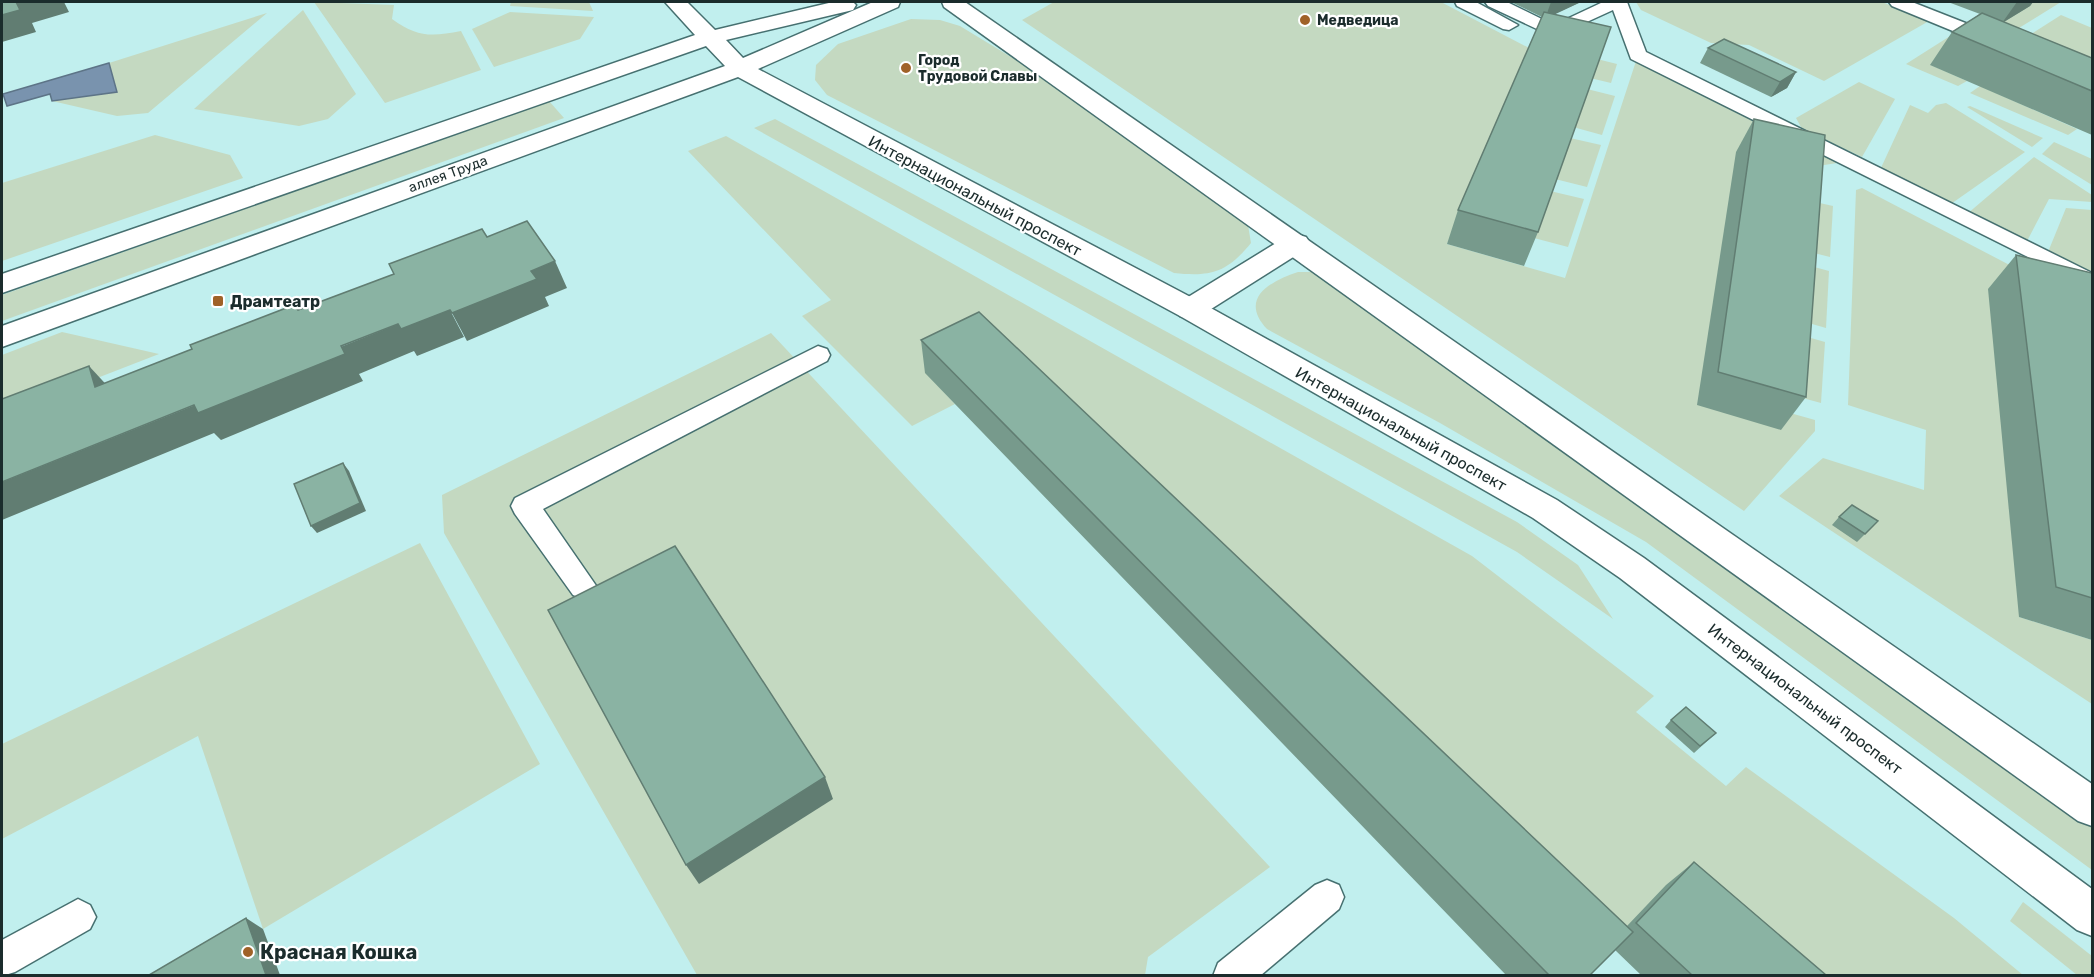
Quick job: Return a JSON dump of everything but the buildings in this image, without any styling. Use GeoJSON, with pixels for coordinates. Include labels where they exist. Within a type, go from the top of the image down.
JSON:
{"type":"FeatureCollection","features":[{"type":"Feature","properties":{"kind":"main road","name":"Интернациональный проспект"},"geometry":{"type":"LineString","coordinates":[[675,2],[740,68],[784,94],[1190,309],[1564,522],[1632,568],[2092,915]]}},
{"type":"Feature","properties":{"kind":"main road"},"geometry":{"type":"LineString","coordinates":[[2,285],[708,38],[859,2]]}},
{"type":"Feature","properties":{"kind":"main road","name":"аллея Труда"},"geometry":{"type":"LineString","coordinates":[[2,337],[740,68],[890,2]]}},
{"type":"Feature","properties":{"kind":"main road"},"geometry":{"type":"LineString","coordinates":[[952,2],[2092,807]]}},
{"type":"Feature","properties":{"kind":"main road"},"geometry":{"type":"LineString","coordinates":[[1190,309],[1296,243]]}},
{"type":"Feature","properties":{"kind":"lane"},"geometry":{"type":"LineString","coordinates":[[1464,2],[1514,27],[1554,32],[1617,2],[1638,55],[2092,282]]}},
{"type":"Feature","properties":{"kind":"lane"},"geometry":{"type":"LineString","coordinates":[[1494,2],[1554,32]]}},
{"type":"Feature","properties":{"kind":"lane"},"geometry":{"type":"LineString","coordinates":[[1898,2],[2013,49]]}},
{"type":"Feature","properties":{"kind":"lane"},"geometry":{"type":"LineString","coordinates":[[583,587],[525,506],[818,355]]}},
{"type":"Feature","properties":{"kind":"lane"},"geometry":{"type":"LineString","coordinates":[[1231,975],[1327,897]]}},
{"type":"Feature","properties":{"kind":"lane"},"geometry":{"type":"LineString","coordinates":[[2,958],[78,917]]}},
{"type":"Feature","properties":{"kind":"green space"},"geometry":{"type":"Polygon","coordinates":[[[314,2],[394,5],[392,19],[409,29],[433,35],[461,31],[481,70],[385,103],[314,2]]]}},
{"type":"Feature","properties":{"kind":"green space"},"geometry":{"type":"Polygon","coordinates":[[[511,2],[589,2],[593,11],[510,6],[511,2]]]}},
{"type":"Feature","properties":{"kind":"green space"},"geometry":{"type":"Polygon","coordinates":[[[1054,2],[1441,2],[1531,49],[1447,244],[1565,278],[1638,55],[1850,161],[1805,168],[1783,411],[1815,420],[1815,431],[1744,511],[1022,20],[1054,2]]]}},
{"type":"Feature","properties":{"kind":"green space"},"geometry":{"type":"Polygon","coordinates":[[[1636,2],[1882,2],[1929,21],[1824,81],[1749,45],[1711,43],[1641,10],[1636,2]]]}},
{"type":"Feature","properties":{"kind":"green space"},"geometry":{"type":"Polygon","coordinates":[[[2018,2],[2061,2],[2006,36],[1970,21],[1979,14],[2002,23],[2018,2]]]}},
{"type":"Feature","properties":{"kind":"green space"},"geometry":{"type":"Polygon","coordinates":[[[303,10],[356,94],[328,119],[299,126],[194,109],[303,10]]]}},
{"type":"Feature","properties":{"kind":"green space"},"geometry":{"type":"Polygon","coordinates":[[[510,12],[594,17],[580,39],[494,67],[472,29],[510,12]]]}},
{"type":"Feature","properties":{"kind":"green space"},"geometry":{"type":"Polygon","coordinates":[[[267,13],[148,113],[117,116],[52,101],[117,92],[109,63],[267,13]]]}},
{"type":"Feature","properties":{"kind":"green space"},"geometry":{"type":"Polygon","coordinates":[[[2061,15],[2092,28],[2092,55],[2073,70],[2014,45],[2061,15]]]}},
{"type":"Feature","properties":{"kind":"green space"},"geometry":{"type":"Polygon","coordinates":[[[911,19],[940,20],[960,26],[1059,86],[1247,219],[1251,243],[1234,260],[1218,270],[1199,274],[1174,273],[827,95],[815,80],[816,65],[838,44],[911,19]]]}},
{"type":"Feature","properties":{"kind":"green space"},"geometry":{"type":"Polygon","coordinates":[[[1958,31],[1931,65],[1967,81],[1958,86],[1906,64],[1958,31]]]}},
{"type":"Feature","properties":{"kind":"green space"},"geometry":{"type":"Polygon","coordinates":[[[1597,59],[1617,64],[1611,83],[1590,78],[1597,59]]]}},
{"type":"Feature","properties":{"kind":"green space"},"geometry":{"type":"Polygon","coordinates":[[[1859,82],[1895,99],[1862,157],[1802,129],[1796,118],[1859,82]]]}},
{"type":"Feature","properties":{"kind":"green space"},"geometry":{"type":"Polygon","coordinates":[[[1980,86],[2077,129],[2068,135],[1970,93],[1980,86]]]}},
{"type":"Feature","properties":{"kind":"green space"},"geometry":{"type":"Polygon","coordinates":[[[1587,89],[1615,96],[1602,135],[1573,127],[1587,89]]]}},
{"type":"Feature","properties":{"kind":"green space"},"geometry":{"type":"Polygon","coordinates":[[[549,101],[564,118],[2,321],[2,295],[549,101]]]}},
{"type":"Feature","properties":{"kind":"green space"},"geometry":{"type":"Polygon","coordinates":[[[1946,103],[2025,152],[1948,206],[1880,170],[1910,105],[1928,113],[1936,105],[1946,103]]]}},
{"type":"Feature","properties":{"kind":"green space"},"geometry":{"type":"Polygon","coordinates":[[[1970,106],[2043,138],[2032,147],[1967,107],[1970,106]]]}},
{"type":"Feature","properties":{"kind":"green space"},"geometry":{"type":"Polygon","coordinates":[[[775,119],[1517,522],[1578,565],[1613,619],[1517,552],[754,128],[775,119]]]}},
{"type":"Feature","properties":{"kind":"green space"},"geometry":{"type":"Polygon","coordinates":[[[155,135],[230,155],[243,178],[2,261],[2,183],[155,135]]]}},
{"type":"Feature","properties":{"kind":"green space"},"geometry":{"type":"Polygon","coordinates":[[[726,136],[1472,556],[1654,696],[1636,712],[1726,786],[1746,767],[1954,918],[2023,975],[1768,975],[1609,945],[926,373],[955,404],[912,426],[802,316],[831,300],[688,151],[726,136]]]}},
{"type":"Feature","properties":{"kind":"green space"},"geometry":{"type":"Polygon","coordinates":[[[1570,138],[1601,145],[1587,187],[1555,179],[1570,138]]]}},
{"type":"Feature","properties":{"kind":"green space"},"geometry":{"type":"Polygon","coordinates":[[[2054,142],[2092,159],[2092,185],[2042,154],[2054,142]]]}},
{"type":"Feature","properties":{"kind":"green space"},"geometry":{"type":"Polygon","coordinates":[[[2034,157],[2092,195],[2092,202],[2049,199],[2026,243],[1967,214],[2034,157]]]}},
{"type":"Feature","properties":{"kind":"green space"},"geometry":{"type":"Polygon","coordinates":[[[1862,188],[2092,308],[2019,617],[2092,640],[2092,704],[1779,496],[1823,458],[1924,490],[1926,430],[1848,405],[1856,190],[1862,188]]]}},
{"type":"Feature","properties":{"kind":"green space"},"geometry":{"type":"Polygon","coordinates":[[[1550,191],[1584,199],[1568,247],[1534,238],[1550,191]]]}},
{"type":"Feature","properties":{"kind":"green space"},"geometry":{"type":"Polygon","coordinates":[[[1802,199],[1833,206],[1830,257],[1798,249],[1802,199]]]}},
{"type":"Feature","properties":{"kind":"green space"},"geometry":{"type":"Polygon","coordinates":[[[2066,208],[2092,210],[2092,275],[2048,252],[2066,208]]]}},
{"type":"Feature","properties":{"kind":"green space"},"geometry":{"type":"Polygon","coordinates":[[[1796,262],[1829,271],[1826,328],[1791,318],[1796,262]]]}},
{"type":"Feature","properties":{"kind":"green space"},"geometry":{"type":"Polygon","coordinates":[[[1298,272],[1316,272],[2092,827],[2092,870],[1646,542],[1440,423],[1267,329],[1259,318],[1256,308],[1261,292],[1278,280],[1298,272]]]}},
{"type":"Feature","properties":{"kind":"green space"},"geometry":{"type":"Polygon","coordinates":[[[62,332],[159,354],[2,415],[2,355],[62,332]]]}},
{"type":"Feature","properties":{"kind":"green space"},"geometry":{"type":"Polygon","coordinates":[[[1790,332],[1825,342],[1821,403],[1784,393],[1790,332]]]}},
{"type":"Feature","properties":{"kind":"green space"},"geometry":{"type":"Polygon","coordinates":[[[771,333],[1270,867],[1148,957],[1145,975],[697,975],[444,533],[442,495],[771,333]]]}},
{"type":"Feature","properties":{"kind":"green space"},"geometry":{"type":"Polygon","coordinates":[[[420,543],[540,764],[263,929],[198,736],[2,839],[2,744],[420,543]]]}},
{"type":"Feature","properties":{"kind":"green space"},"geometry":{"type":"Polygon","coordinates":[[[2023,902],[2092,956],[2092,975],[2077,975],[2010,921],[2023,902]]]}},
{"type":"Feature","properties":{"kind":"water"},"geometry":{"type":"Polygon","coordinates":[[[109,63],[117,92],[52,101],[50,94],[7,106],[3,94],[109,63]]]}},
{"type":"Feature","properties":{"kind":"place","name":"Медведица"},"geometry":{"type":"Point","coordinates":[1305,20]}},
{"type":"Feature","properties":{"kind":"place","name":"Город Трудовой Славы"},"geometry":{"type":"Point","coordinates":[906,68]}},
{"type":"Feature","properties":{"kind":"place","name":"Драмтеатр"},"geometry":{"type":"Point","coordinates":[218,301]}},
{"type":"Feature","properties":{"kind":"place","name":"Красная Кошка"},"geometry":{"type":"Point","coordinates":[248,952]}}]}
